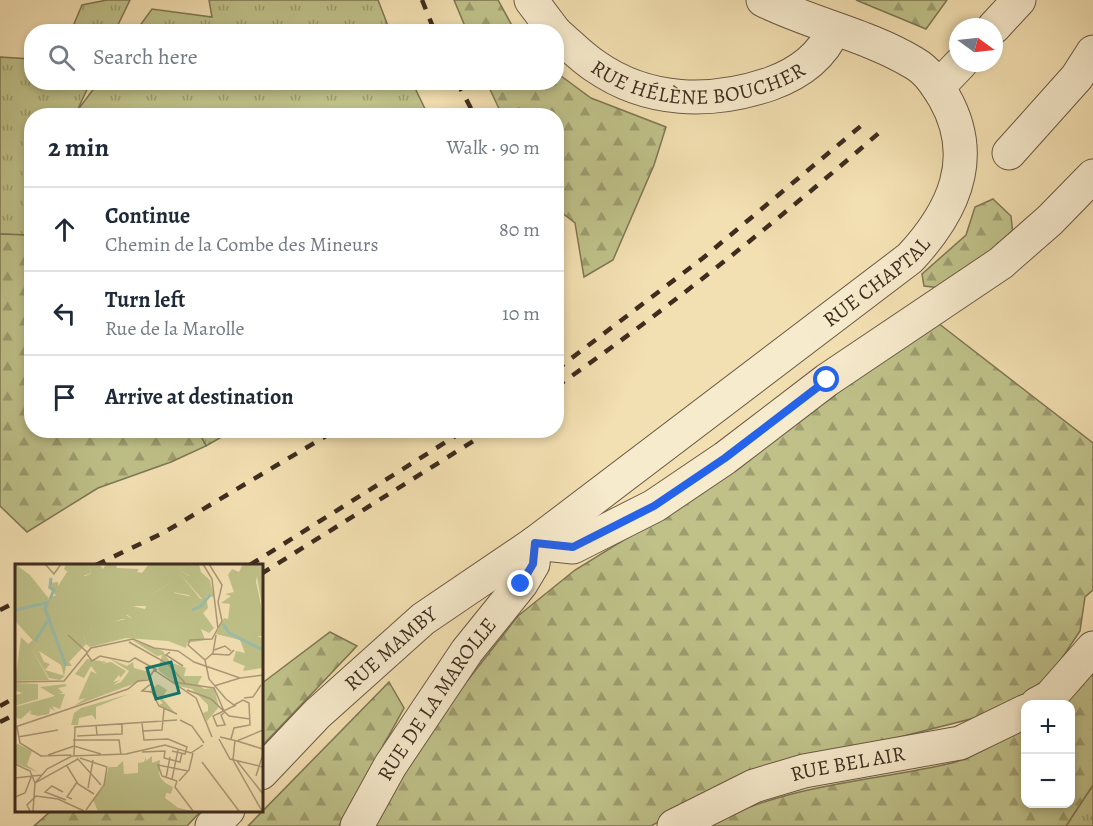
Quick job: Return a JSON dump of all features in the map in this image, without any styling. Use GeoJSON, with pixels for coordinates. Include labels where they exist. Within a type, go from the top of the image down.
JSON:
{"type":"FeatureCollection","features":[{"type":"Feature","properties":{"kind":"street","name":"RUE HÉLÈNE BOUCHER"},"geometry":{"type":"LineString","coordinates":[[531,0],[550,24]]}},
{"type":"Feature","properties":{"kind":"street","name":"RUE CHAPTAL"},"geometry":{"type":"LineString","coordinates":[[535,543],[910,258],[933,234],[951,201],[958,177],[960,154],[950,107],[938,87],[916,64],[762,0]]}},
{"type":"Feature","properties":{"kind":"street"},"geometry":{"type":"LineString","coordinates":[[1002,18],[1019,0]]}},
{"type":"Feature","properties":{"kind":"street","name":"RUE HÉLÈNE BOUCHER"},"geometry":{"type":"LineString","coordinates":[[564,39],[595,66],[630,84],[665,96],[706,99],[742,94],[791,76],[828,43],[834,29]]}},
{"type":"Feature","properties":{"kind":"street"},"geometry":{"type":"LineString","coordinates":[[1009,153],[1077,77],[1093,52]]}},
{"type":"Feature","properties":{"kind":"street"},"geometry":{"type":"LineString","coordinates":[[938,87],[952,72]]}},
{"type":"Feature","properties":{"kind":"street"},"geometry":{"type":"LineString","coordinates":[[535,543],[573,547],[654,506],[725,458],[827,380],[1001,262],[1050,220],[1093,176]]}},
{"type":"Feature","properties":{"kind":"street","name":"RUE MAMBY"},"geometry":{"type":"LineString","coordinates":[[262,772],[317,714],[423,620],[535,543]]}},
{"type":"Feature","properties":{"kind":"street","name":"RUE DE LA MAROLLE"},"geometry":{"type":"LineString","coordinates":[[357,826],[390,766],[467,651],[521,584],[533,564],[535,543]]}},
{"type":"Feature","properties":{"kind":"street"},"geometry":{"type":"LineString","coordinates":[[1045,700],[1093,648]]}},
{"type":"Feature","properties":{"kind":"street","name":"RUE BEL AIR"},"geometry":{"type":"LineString","coordinates":[[674,826],[754,786],[804,771],[960,743],[1021,713]]}},
{"type":"Feature","properties":{"kind":"street"},"geometry":{"type":"LineString","coordinates":[[212,826],[227,811]]}},
{"type":"Feature","properties":{"kind":"green space"},"geometry":{"type":"Polygon","coordinates":[[[107,0],[130,0],[118,24],[74,24],[82,5],[107,0]]]}},
{"type":"Feature","properties":{"kind":"green space"},"geometry":{"type":"Polygon","coordinates":[[[209,0],[378,0],[387,24],[141,24],[152,9],[212,17],[209,0]]]}},
{"type":"Feature","properties":{"kind":"green space"},"geometry":{"type":"Polygon","coordinates":[[[454,0],[498,0],[511,24],[464,24],[454,0]]]}},
{"type":"Feature","properties":{"kind":"green space"},"geometry":{"type":"Polygon","coordinates":[[[856,0],[947,0],[926,29],[856,0]]]}},
{"type":"Feature","properties":{"kind":"green space"},"geometry":{"type":"Polygon","coordinates":[[[0,57],[24,59],[24,90],[87,90],[78,108],[24,108],[24,235],[0,234],[0,57]]]}},
{"type":"Feature","properties":{"kind":"green space"},"geometry":{"type":"Polygon","coordinates":[[[564,78],[591,98],[666,127],[654,165],[613,260],[584,277],[575,223],[564,214],[564,108],[499,108],[490,90],[564,90],[564,78]]]}},
{"type":"Feature","properties":{"kind":"green space"},"geometry":{"type":"Polygon","coordinates":[[[93,90],[416,90],[425,108],[79,108],[93,90]]]}},
{"type":"Feature","properties":{"kind":"green space"},"geometry":{"type":"Polygon","coordinates":[[[993,199],[1011,216],[1013,235],[941,288],[924,286],[922,274],[966,235],[975,207],[993,199]]]}},
{"type":"Feature","properties":{"kind":"green space"},"geometry":{"type":"Polygon","coordinates":[[[0,234],[24,235],[24,438],[202,438],[206,446],[171,462],[98,488],[27,532],[0,506],[0,234]]]}},
{"type":"Feature","properties":{"kind":"green space"},"geometry":{"type":"Polygon","coordinates":[[[938,323],[1093,443],[1093,590],[1085,597],[1080,631],[1050,676],[998,712],[892,739],[680,810],[651,826],[374,826],[424,736],[518,616],[575,570],[718,482],[819,401],[938,323]]]}},
{"type":"Feature","properties":{"kind":"green space"},"geometry":{"type":"Polygon","coordinates":[[[202,438],[220,438],[206,446],[202,438]]]}},
{"type":"Feature","properties":{"kind":"green space"},"geometry":{"type":"Polygon","coordinates":[[[330,632],[357,646],[262,746],[262,683],[330,632]]]}},
{"type":"Feature","properties":{"kind":"green space"},"geometry":{"type":"Polygon","coordinates":[[[1093,674],[1093,785],[1066,826],[709,826],[737,812],[797,793],[952,763],[979,752],[1021,728],[1021,808],[1075,808],[1075,700],[1064,700],[1093,674]]]}},
{"type":"Feature","properties":{"kind":"green space"},"geometry":{"type":"Polygon","coordinates":[[[389,682],[404,708],[339,826],[248,826],[389,682]]]}},
{"type":"Feature","properties":{"kind":"green space"},"geometry":{"type":"Polygon","coordinates":[[[1093,785],[1093,826],[1066,826],[1093,785]]]}},
{"type":"Feature","properties":{"kind":"green space"},"geometry":{"type":"Polygon","coordinates":[[[51,811],[201,811],[187,826],[34,826],[51,811]]]}},
{"type":"Feature","properties":{"kind":"railway"},"geometry":{"type":"LineString","coordinates":[[422,0],[432,24]]}},
{"type":"Feature","properties":{"kind":"railway"},"geometry":{"type":"LineString","coordinates":[[461,90],[471,108]]}},
{"type":"Feature","properties":{"kind":"railway"},"geometry":{"type":"LineString","coordinates":[[564,364],[703,258],[868,120]]}},
{"type":"Feature","properties":{"kind":"railway"},"geometry":{"type":"LineString","coordinates":[[564,381],[721,264],[880,132]]}},
{"type":"Feature","properties":{"kind":"railway"},"geometry":{"type":"LineString","coordinates":[[98,564],[163,533],[323,438]]}},
{"type":"Feature","properties":{"kind":"railway"},"geometry":{"type":"LineString","coordinates":[[252,564],[452,438]]}},
{"type":"Feature","properties":{"kind":"railway"},"geometry":{"type":"LineString","coordinates":[[262,573],[478,438]]}},
{"type":"Feature","properties":{"kind":"railway"},"geometry":{"type":"LineString","coordinates":[[0,610],[15,602]]}},
{"type":"Feature","properties":{"kind":"railway"},"geometry":{"type":"LineString","coordinates":[[0,706],[15,698]]}},
{"type":"Feature","properties":{"kind":"railway"},"geometry":{"type":"LineString","coordinates":[[0,722],[15,714]]}},
{"type":"Feature","properties":{"kind":"route"},"geometry":{"type":"LineString","coordinates":[[521,584],[533,564],[535,543],[573,547],[654,506],[725,458],[827,380]]}}]}
